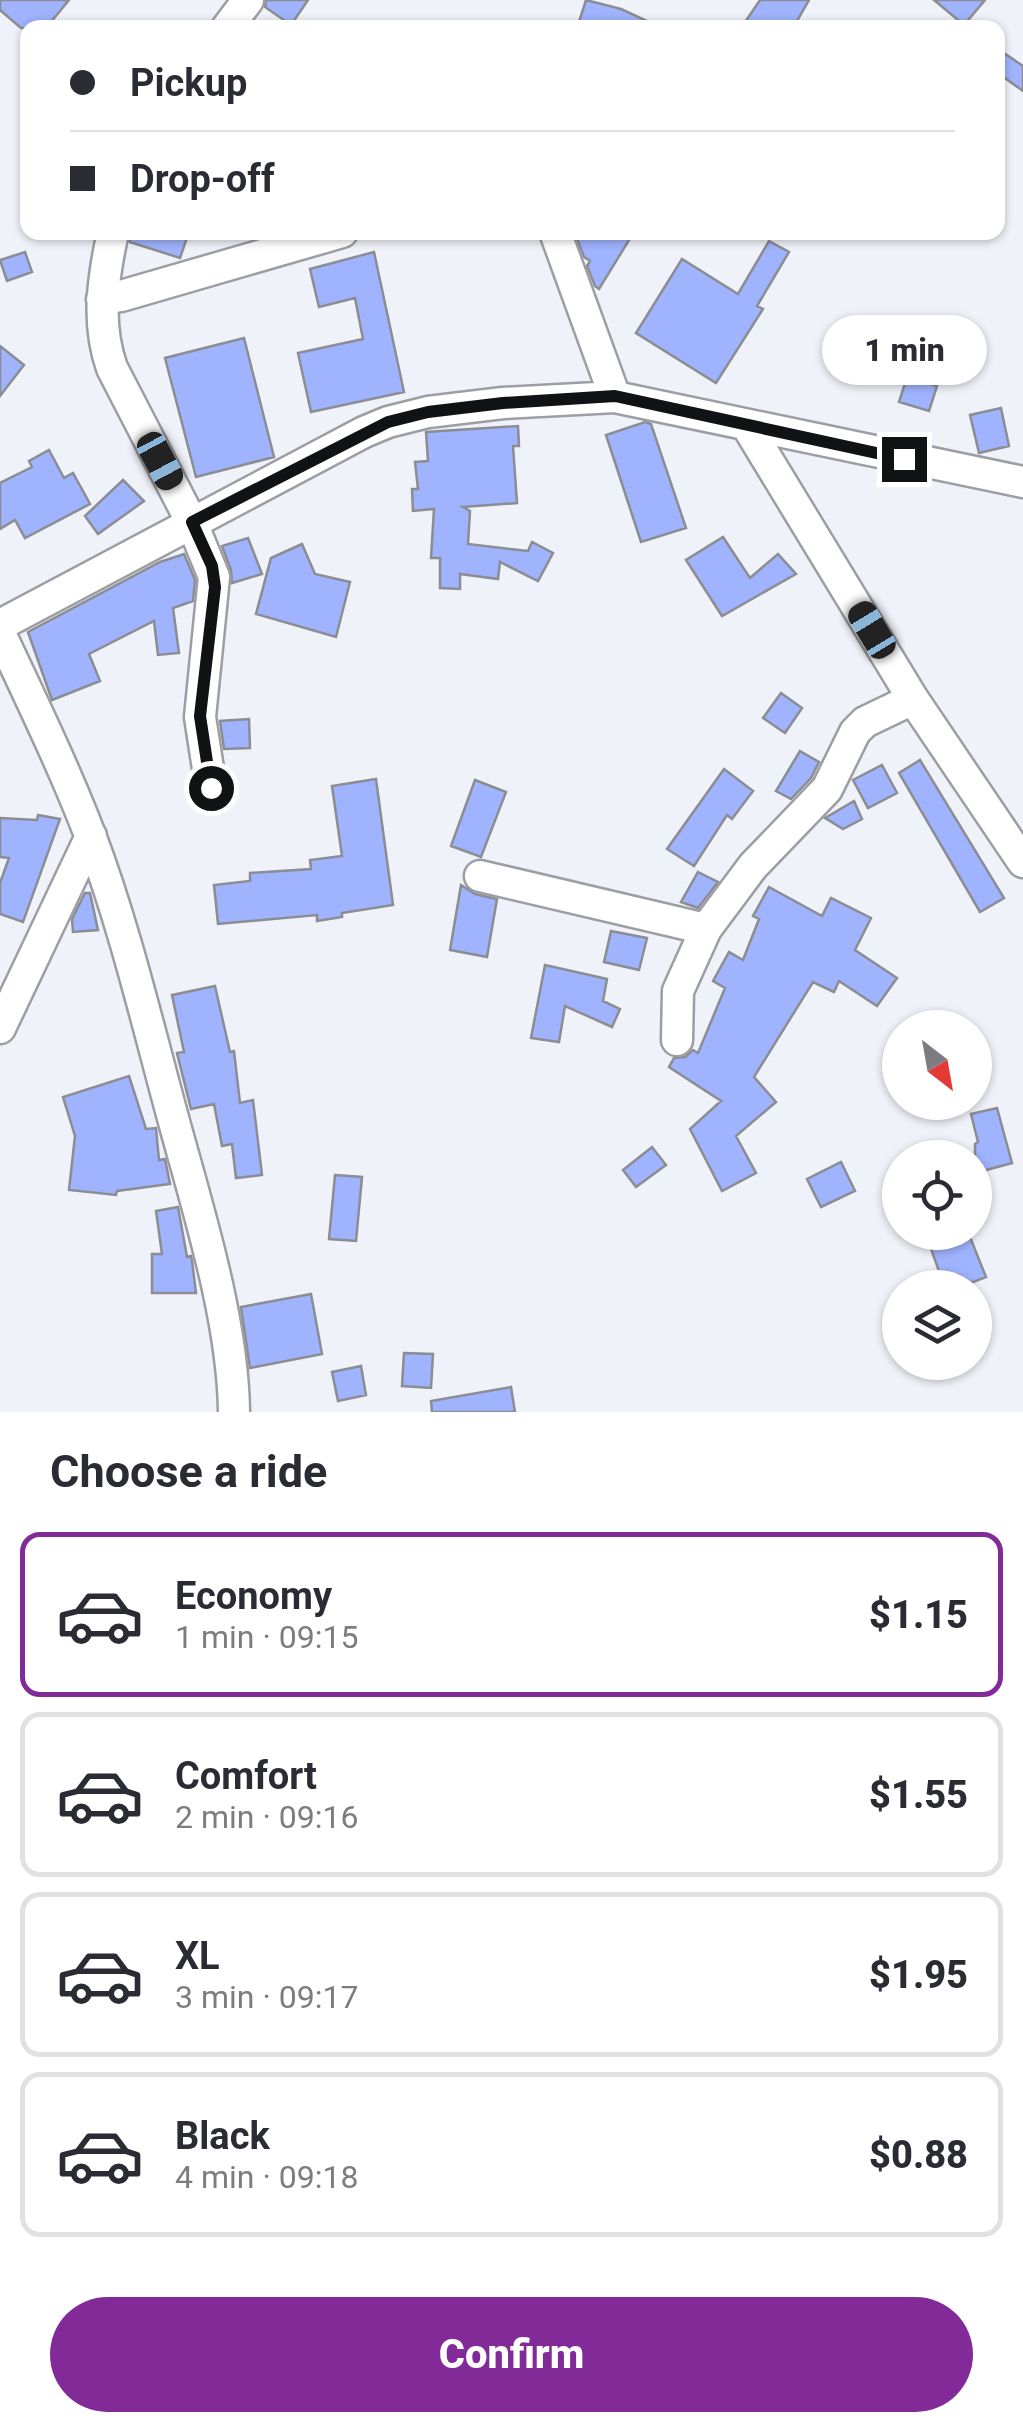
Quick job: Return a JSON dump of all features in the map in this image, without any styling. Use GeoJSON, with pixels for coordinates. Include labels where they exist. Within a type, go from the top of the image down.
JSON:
{"type":"FeatureCollection","features":[{"type":"Feature","properties":{"kind":"street"},"geometry":{"type":"LineString","coordinates":[[112,240],[102,299],[105,349],[212,566],[215,587],[200,716],[211,788]]}},
{"type":"Feature","properties":{"kind":"street"},"geometry":{"type":"LineString","coordinates":[[102,299],[314,240]]}},
{"type":"Feature","properties":{"kind":"street"},"geometry":{"type":"LineString","coordinates":[[558,240],[615,396]]}},
{"type":"Feature","properties":{"kind":"street"},"geometry":{"type":"LineString","coordinates":[[0,625],[364,432],[406,416],[503,403],[615,396],[1023,482]]}},
{"type":"Feature","properties":{"kind":"street"},"geometry":{"type":"LineString","coordinates":[[747,426],[913,698],[1023,862]]}},
{"type":"Feature","properties":{"kind":"street"},"geometry":{"type":"LineString","coordinates":[[0,633],[90,836],[192,1188],[224,1323],[234,1385],[234,1412]]}},
{"type":"Feature","properties":{"kind":"street"},"geometry":{"type":"LineString","coordinates":[[677,1040],[678,992],[706,929],[753,866],[828,788],[855,732],[865,722],[913,698]]}},
{"type":"Feature","properties":{"kind":"street"},"geometry":{"type":"LineString","coordinates":[[0,1028],[90,836]]}},
{"type":"Feature","properties":{"kind":"street"},"geometry":{"type":"LineString","coordinates":[[480,876],[706,929]]}},
{"type":"Feature","properties":{"kind":"building"},"geometry":{"type":"Polygon","coordinates":[[[0,0],[69,0],[53,20],[20,20],[20,27],[0,10],[0,0]]]}},
{"type":"Feature","properties":{"kind":"building"},"geometry":{"type":"Polygon","coordinates":[[[266,0],[308,0],[294,20],[284,20],[265,7],[266,0]]]}},
{"type":"Feature","properties":{"kind":"building"},"geometry":{"type":"Polygon","coordinates":[[[586,0],[645,20],[580,20],[586,0]]]}},
{"type":"Feature","properties":{"kind":"building"},"geometry":{"type":"Polygon","coordinates":[[[760,0],[809,0],[798,20],[746,20],[760,0]]]}},
{"type":"Feature","properties":{"kind":"building"},"geometry":{"type":"Polygon","coordinates":[[[934,0],[985,0],[968,20],[958,20],[934,0]]]}},
{"type":"Feature","properties":{"kind":"building"},"geometry":{"type":"Polygon","coordinates":[[[1005,54],[1023,66],[1023,91],[1005,78],[1005,54]]]}},
{"type":"Feature","properties":{"kind":"building"},"geometry":{"type":"Polygon","coordinates":[[[130,240],[186,240],[180,258],[130,240]]]}},
{"type":"Feature","properties":{"kind":"building"},"geometry":{"type":"Polygon","coordinates":[[[578,240],[629,240],[599,289],[587,266],[590,261],[584,257],[578,240]]]}},
{"type":"Feature","properties":{"kind":"building"},"geometry":{"type":"Polygon","coordinates":[[[769,241],[789,252],[757,306],[763,309],[716,383],[636,333],[682,259],[738,294],[769,241]]]}},
{"type":"Feature","properties":{"kind":"building"},"geometry":{"type":"Polygon","coordinates":[[[25,252],[32,272],[7,281],[0,260],[25,252]]]}},
{"type":"Feature","properties":{"kind":"building"},"geometry":{"type":"Polygon","coordinates":[[[374,252],[404,392],[311,412],[298,353],[363,339],[355,298],[319,307],[310,269],[374,252]]]}},
{"type":"Feature","properties":{"kind":"building"},"geometry":{"type":"Polygon","coordinates":[[[244,338],[274,457],[196,477],[165,358],[244,338]]]}},
{"type":"Feature","properties":{"kind":"building"},"geometry":{"type":"Polygon","coordinates":[[[0,346],[24,365],[0,396],[0,346]]]}},
{"type":"Feature","properties":{"kind":"building"},"geometry":{"type":"Polygon","coordinates":[[[907,377],[937,386],[929,411],[899,402],[907,377]]]}},
{"type":"Feature","properties":{"kind":"building"},"geometry":{"type":"Polygon","coordinates":[[[1001,408],[1009,446],[979,453],[970,415],[1001,408]]]}},
{"type":"Feature","properties":{"kind":"building"},"geometry":{"type":"Polygon","coordinates":[[[645,422],[651,424],[686,528],[641,542],[606,435],[645,422]]]}},
{"type":"Feature","properties":{"kind":"building"},"geometry":{"type":"Polygon","coordinates":[[[518,426],[519,446],[513,446],[517,503],[463,507],[470,511],[468,544],[528,551],[532,542],[553,553],[538,581],[500,562],[498,579],[460,574],[460,589],[440,588],[440,558],[431,558],[434,509],[413,511],[412,489],[418,489],[415,462],[428,461],[426,432],[518,426]]]}},
{"type":"Feature","properties":{"kind":"building"},"geometry":{"type":"Polygon","coordinates":[[[49,450],[64,478],[73,473],[90,504],[25,538],[15,520],[0,529],[0,483],[32,467],[29,461],[49,450]]]}},
{"type":"Feature","properties":{"kind":"building"},"geometry":{"type":"Polygon","coordinates":[[[123,480],[144,501],[98,534],[85,516],[123,480]]]}},
{"type":"Feature","properties":{"kind":"building"},"geometry":{"type":"Polygon","coordinates":[[[723,537],[750,578],[778,554],[796,574],[722,616],[686,560],[723,537]]]}},
{"type":"Feature","properties":{"kind":"building"},"geometry":{"type":"Polygon","coordinates":[[[248,538],[262,574],[232,583],[222,546],[248,538]]]}},
{"type":"Feature","properties":{"kind":"building"},"geometry":{"type":"Polygon","coordinates":[[[302,544],[315,574],[350,582],[336,637],[256,614],[271,558],[302,544]]]}},
{"type":"Feature","properties":{"kind":"building"},"geometry":{"type":"Polygon","coordinates":[[[184,554],[195,580],[193,601],[173,608],[179,653],[158,655],[154,621],[89,654],[100,681],[52,700],[28,632],[160,562],[184,554]]]}},
{"type":"Feature","properties":{"kind":"building"},"geometry":{"type":"Polygon","coordinates":[[[781,693],[802,708],[785,733],[763,718],[781,693]]]}},
{"type":"Feature","properties":{"kind":"building"},"geometry":{"type":"Polygon","coordinates":[[[249,719],[250,748],[224,749],[220,721],[249,719]]]}},
{"type":"Feature","properties":{"kind":"building"},"geometry":{"type":"Polygon","coordinates":[[[800,751],[819,762],[811,778],[791,799],[776,791],[800,751]]]}},
{"type":"Feature","properties":{"kind":"building"},"geometry":{"type":"Polygon","coordinates":[[[920,760],[1004,898],[980,912],[899,773],[920,760]]]}},
{"type":"Feature","properties":{"kind":"building"},"geometry":{"type":"Polygon","coordinates":[[[882,765],[897,793],[868,808],[853,780],[882,765]]]}},
{"type":"Feature","properties":{"kind":"building"},"geometry":{"type":"Polygon","coordinates":[[[724,769],[753,791],[732,819],[727,815],[694,866],[667,849],[724,769]]]}},
{"type":"Feature","properties":{"kind":"building"},"geometry":{"type":"Polygon","coordinates":[[[376,779],[393,905],[317,921],[317,915],[218,924],[214,885],[250,881],[250,873],[311,869],[310,860],[342,856],[332,786],[376,779]]]}},
{"type":"Feature","properties":{"kind":"building"},"geometry":{"type":"Polygon","coordinates":[[[475,780],[506,792],[481,857],[451,846],[475,780]]]}},
{"type":"Feature","properties":{"kind":"building"},"geometry":{"type":"Polygon","coordinates":[[[854,801],[862,819],[843,829],[825,818],[854,801]]]}},
{"type":"Feature","properties":{"kind":"building"},"geometry":{"type":"Polygon","coordinates":[[[38,815],[60,819],[23,922],[0,914],[0,883],[9,858],[0,857],[0,818],[37,820],[38,815]]]}},
{"type":"Feature","properties":{"kind":"building"},"geometry":{"type":"Polygon","coordinates":[[[698,872],[718,882],[698,908],[681,902],[698,872]]]}},
{"type":"Feature","properties":{"kind":"building"},"geometry":{"type":"Polygon","coordinates":[[[461,885],[475,894],[497,899],[487,957],[450,950],[461,885]]]}},
{"type":"Feature","properties":{"kind":"building"},"geometry":{"type":"Polygon","coordinates":[[[769,887],[822,916],[831,898],[871,918],[855,950],[897,978],[877,1006],[839,981],[834,992],[813,982],[754,1077],[776,1102],[736,1136],[756,1173],[722,1191],[690,1129],[721,1101],[669,1067],[674,1058],[685,1057],[693,1050],[698,1053],[725,988],[713,981],[729,952],[743,960],[759,919],[753,916],[769,887]]]}},
{"type":"Feature","properties":{"kind":"building"},"geometry":{"type":"Polygon","coordinates":[[[85,893],[90,893],[98,930],[73,932],[72,919],[85,893]]]}},
{"type":"Feature","properties":{"kind":"building"},"geometry":{"type":"Polygon","coordinates":[[[611,931],[647,938],[639,970],[604,962],[611,931]]]}},
{"type":"Feature","properties":{"kind":"building"},"geometry":{"type":"Polygon","coordinates":[[[545,965],[607,979],[603,1001],[620,1009],[612,1027],[565,1006],[559,1042],[531,1038],[545,965]]]}},
{"type":"Feature","properties":{"kind":"building"},"geometry":{"type":"Polygon","coordinates":[[[215,986],[230,1052],[234,1051],[240,1103],[253,1100],[262,1175],[236,1178],[232,1144],[222,1146],[214,1104],[191,1109],[177,1053],[184,1052],[172,995],[215,986]]]}},
{"type":"Feature","properties":{"kind":"building"},"geometry":{"type":"Polygon","coordinates":[[[129,1076],[146,1129],[156,1128],[159,1160],[165,1159],[170,1184],[117,1191],[116,1195],[69,1190],[75,1136],[63,1097],[129,1076]]]}},
{"type":"Feature","properties":{"kind":"building"},"geometry":{"type":"Polygon","coordinates":[[[997,1108],[1012,1163],[992,1168],[992,1140],[978,1140],[972,1120],[992,1120],[992,1109],[997,1108]]]}},
{"type":"Feature","properties":{"kind":"building"},"geometry":{"type":"Polygon","coordinates":[[[652,1147],[666,1165],[636,1187],[623,1170],[652,1147]]]}},
{"type":"Feature","properties":{"kind":"building"},"geometry":{"type":"Polygon","coordinates":[[[841,1162],[855,1191],[821,1207],[807,1179],[841,1162]]]}},
{"type":"Feature","properties":{"kind":"building"},"geometry":{"type":"Polygon","coordinates":[[[335,1175],[362,1177],[356,1241],[329,1239],[335,1175]]]}},
{"type":"Feature","properties":{"kind":"building"},"geometry":{"type":"Polygon","coordinates":[[[178,1207],[196,1293],[152,1293],[152,1254],[162,1254],[156,1211],[178,1207]]]}},
{"type":"Feature","properties":{"kind":"building"},"geometry":{"type":"Polygon","coordinates":[[[931,1250],[975,1250],[983,1270],[939,1270],[931,1250]]]}},
{"type":"Feature","properties":{"kind":"building"},"geometry":{"type":"Polygon","coordinates":[[[311,1294],[322,1354],[250,1368],[241,1307],[311,1294]]]}},
{"type":"Feature","properties":{"kind":"building"},"geometry":{"type":"Polygon","coordinates":[[[404,1353],[433,1354],[431,1388],[402,1386],[404,1353]]]}},
{"type":"Feature","properties":{"kind":"building"},"geometry":{"type":"Polygon","coordinates":[[[361,1366],[366,1395],[338,1401],[332,1372],[361,1366]]]}},
{"type":"Feature","properties":{"kind":"building"},"geometry":{"type":"Polygon","coordinates":[[[511,1387],[515,1412],[432,1412],[431,1401],[511,1387]]]}},
{"type":"Feature","properties":{"kind":"route"},"geometry":{"type":"LineString","coordinates":[[211,788],[200,716],[215,587],[212,566],[192,522],[364,432],[428,412],[615,396],[904,459]]}}]}
